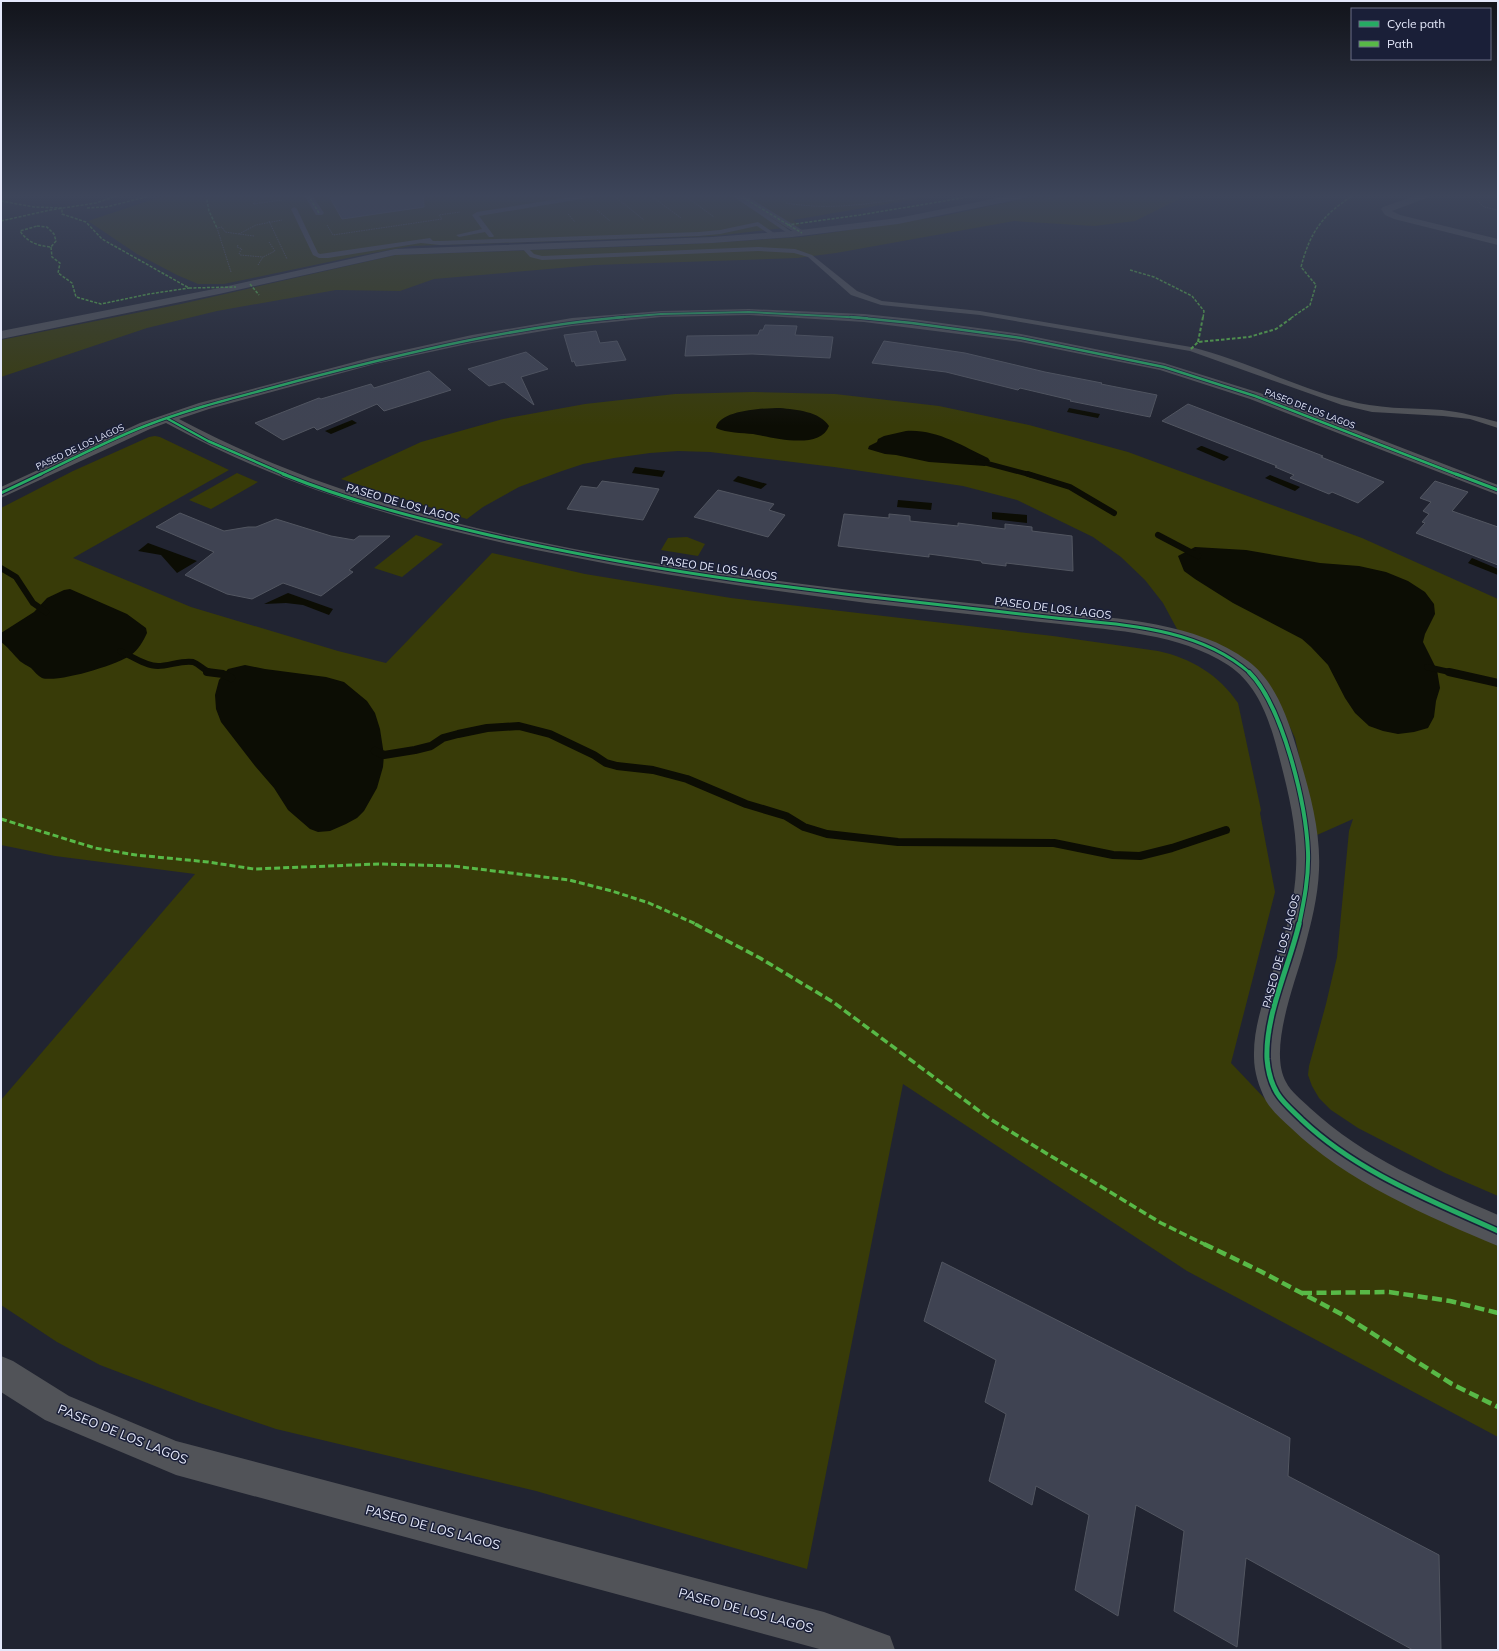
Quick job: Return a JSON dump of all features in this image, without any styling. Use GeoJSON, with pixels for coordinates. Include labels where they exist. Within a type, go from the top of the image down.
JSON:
{"type":"FeatureCollection","features":[{"type":"Feature","properties":{"kind":"street"},"geometry":{"type":"LineString","coordinates":[[1,335],[303,272]]}},
{"type":"Feature","properties":{"kind":"street","name":"PASEO DE LOS LAGOS"},"geometry":{"type":"LineString","coordinates":[[1,494],[74,458],[145,426],[204,406],[373,361],[472,339],[538,327],[615,317],[741,312],[864,318],[952,328],[1021,338],[1120,356],[1164,367],[1255,396],[1498,490]]}},
{"type":"Feature","properties":{"kind":"street","name":"PASEO DE LOS LAGOS"},"geometry":{"type":"LineString","coordinates":[[168,419],[229,452],[298,480],[412,517],[466,530],[667,570],[822,592],[1124,626],[1154,631],[1194,641],[1227,656],[1242,666],[1255,678],[1268,697],[1283,733],[1300,796],[1308,852],[1306,886],[1293,946],[1269,1036],[1266,1060],[1269,1078],[1277,1093],[1299,1117],[1328,1143],[1407,1189],[1498,1231]]}},
{"type":"Feature","properties":{"kind":"street","name":"PASEO DE LOS LAGOS"},"geometry":{"type":"LineString","coordinates":[[1,1374],[57,1408],[176,1458],[824,1631],[876,1650]]}},
{"type":"Feature","properties":{"kind":"lane"},"geometry":{"type":"LineString","coordinates":[[829,272],[854,293],[881,303],[980,313],[1191,349],[1342,402],[1372,409],[1443,413],[1471,417],[1498,425]]}},
{"type":"Feature","properties":{"kind":"path"},"geometry":{"type":"LineString","coordinates":[[231,272],[236,287]]}},
{"type":"Feature","properties":{"kind":"shaded area"},"geometry":{"type":"Polygon","coordinates":[[[171,272],[281,272],[224,284],[198,284],[171,272]]]}},
{"type":"Feature","properties":{"kind":"shaded area"},"geometry":{"type":"Polygon","coordinates":[[[321,272],[514,272],[434,279],[400,291],[336,290],[217,311],[147,328],[1,377],[1,340],[181,304],[321,272]]]}},
{"type":"Feature","properties":{"kind":"shaded area"},"geometry":{"type":"Polygon","coordinates":[[[753,392],[835,394],[939,406],[1029,425],[1128,452],[1362,538],[1498,599],[1498,1196],[1445,1173],[1358,1128],[1331,1110],[1319,1098],[1308,1075],[1309,1066],[1337,957],[1349,831],[1353,819],[1317,835],[1295,738],[1279,703],[1263,677],[1177,629],[1163,603],[1145,580],[1121,557],[1093,537],[1017,500],[963,486],[834,467],[710,452],[678,451],[650,453],[583,464],[519,487],[483,507],[467,519],[341,479],[421,442],[503,419],[585,404],[675,394],[753,392]]]}},
{"type":"Feature","properties":{"kind":"shaded area"},"geometry":{"type":"Polygon","coordinates":[[[780,408],[814,414],[825,421],[829,426],[824,434],[816,438],[806,440],[783,439],[730,432],[716,428],[719,422],[725,417],[734,414],[744,411],[780,408]]]}},
{"type":"Feature","properties":{"kind":"shaded area"},"geometry":{"type":"Polygon","coordinates":[[[1069,408],[1100,414],[1098,418],[1067,412],[1069,408]]]}},
{"type":"Feature","properties":{"kind":"shaded area"},"geometry":{"type":"Polygon","coordinates":[[[352,420],[357,423],[331,434],[325,431],[352,420]]]}},
{"type":"Feature","properties":{"kind":"shaded area"},"geometry":{"type":"Polygon","coordinates":[[[906,431],[928,433],[949,439],[988,458],[990,461],[985,466],[929,462],[885,454],[868,449],[869,446],[884,436],[906,431]]]}},
{"type":"Feature","properties":{"kind":"shaded area"},"geometry":{"type":"Polygon","coordinates":[[[155,436],[229,470],[73,558],[191,607],[338,651],[386,663],[492,553],[585,574],[731,598],[1053,636],[1158,651],[1193,663],[1213,676],[1238,703],[1261,810],[1260,813],[1275,892],[1231,1063],[1285,1120],[1498,1245],[1498,1437],[1187,1271],[903,1084],[807,1569],[536,1491],[276,1429],[197,1402],[100,1365],[57,1342],[1,1305],[1,1100],[195,874],[55,856],[1,845],[1,508],[73,471],[149,437],[155,436]]]}},
{"type":"Feature","properties":{"kind":"shaded area"},"geometry":{"type":"Polygon","coordinates":[[[1201,446],[1229,457],[1224,461],[1196,449],[1201,446]]]}},
{"type":"Feature","properties":{"kind":"shaded area"},"geometry":{"type":"Polygon","coordinates":[[[635,467],[665,471],[662,477],[632,473],[635,467]]]}},
{"type":"Feature","properties":{"kind":"shaded area"},"geometry":{"type":"Polygon","coordinates":[[[237,473],[258,482],[211,509],[189,500],[237,473]]]}},
{"type":"Feature","properties":{"kind":"shaded area"},"geometry":{"type":"Polygon","coordinates":[[[1270,475],[1300,487],[1295,491],[1265,478],[1270,475]]]}},
{"type":"Feature","properties":{"kind":"shaded area"},"geometry":{"type":"Polygon","coordinates":[[[738,476],[767,484],[761,489],[733,481],[738,476]]]}},
{"type":"Feature","properties":{"kind":"shaded area"},"geometry":{"type":"Polygon","coordinates":[[[898,500],[932,503],[931,510],[897,507],[898,500]]]}},
{"type":"Feature","properties":{"kind":"shaded area"},"geometry":{"type":"Polygon","coordinates":[[[992,512],[1027,515],[1027,523],[992,519],[992,512]]]}},
{"type":"Feature","properties":{"kind":"shaded area"},"geometry":{"type":"Polygon","coordinates":[[[416,535],[443,544],[402,577],[374,568],[416,535]]]}},
{"type":"Feature","properties":{"kind":"shaded area"},"geometry":{"type":"Polygon","coordinates":[[[687,537],[705,544],[698,556],[661,550],[668,538],[687,537]]]}},
{"type":"Feature","properties":{"kind":"shaded area"},"geometry":{"type":"Polygon","coordinates":[[[148,543],[197,561],[177,573],[161,555],[138,551],[148,543]]]}},
{"type":"Feature","properties":{"kind":"shaded area"},"geometry":{"type":"Polygon","coordinates":[[[1195,547],[1246,550],[1320,563],[1359,566],[1386,572],[1408,581],[1425,592],[1434,604],[1435,614],[1425,634],[1423,642],[1437,670],[1440,688],[1436,701],[1434,717],[1428,728],[1398,734],[1369,726],[1355,713],[1345,698],[1328,665],[1302,639],[1233,603],[1184,571],[1178,556],[1195,547]]]}},
{"type":"Feature","properties":{"kind":"shaded area"},"geometry":{"type":"Polygon","coordinates":[[[1472,558],[1498,569],[1498,575],[1468,563],[1472,558]]]}},
{"type":"Feature","properties":{"kind":"shaded area"},"geometry":{"type":"Polygon","coordinates":[[[70,589],[127,614],[146,628],[147,633],[144,640],[134,653],[113,664],[74,676],[50,679],[42,678],[31,668],[22,663],[1,642],[1,633],[34,612],[47,598],[64,590],[70,589]]]}},
{"type":"Feature","properties":{"kind":"shaded area"},"geometry":{"type":"Polygon","coordinates":[[[288,593],[333,609],[329,615],[303,605],[286,603],[264,604],[288,593]]]}},
{"type":"Feature","properties":{"kind":"shaded area"},"geometry":{"type":"Polygon","coordinates":[[[245,665],[326,677],[344,682],[367,701],[375,713],[380,729],[384,755],[383,767],[377,788],[364,811],[357,818],[330,831],[318,832],[310,829],[288,810],[274,788],[221,722],[216,709],[215,695],[219,680],[228,669],[245,665]]]}},
{"type":"Feature","properties":{"kind":"building"},"geometry":{"type":"Polygon","coordinates":[[[765,325],[797,326],[795,335],[833,337],[830,358],[752,354],[685,356],[687,336],[758,335],[760,330],[763,330],[765,325]]]}},
{"type":"Feature","properties":{"kind":"building"},"geometry":{"type":"Polygon","coordinates":[[[596,331],[600,343],[617,341],[626,360],[576,366],[574,361],[572,362],[564,335],[596,331]]]}},
{"type":"Feature","properties":{"kind":"building"},"geometry":{"type":"Polygon","coordinates":[[[884,341],[965,353],[1045,372],[1157,395],[1150,417],[1070,401],[1071,400],[1020,388],[1018,390],[946,372],[872,363],[884,341]]]}},
{"type":"Feature","properties":{"kind":"building"},"geometry":{"type":"Polygon","coordinates":[[[526,352],[548,369],[521,377],[534,405],[504,382],[489,386],[468,369],[526,352]]]}},
{"type":"Feature","properties":{"kind":"building"},"geometry":{"type":"Polygon","coordinates":[[[429,371],[451,390],[384,411],[377,404],[317,430],[314,427],[283,440],[255,423],[319,398],[321,399],[371,384],[374,388],[429,371]]]}},
{"type":"Feature","properties":{"kind":"building"},"geometry":{"type":"Polygon","coordinates":[[[1188,404],[1323,456],[1321,457],[1384,482],[1358,503],[1332,492],[1329,494],[1290,478],[1294,475],[1275,467],[1277,466],[1162,421],[1188,404]]]}},
{"type":"Feature","properties":{"kind":"building"},"geometry":{"type":"Polygon","coordinates":[[[602,481],[659,489],[643,520],[567,509],[581,486],[597,488],[602,481]]]}},
{"type":"Feature","properties":{"kind":"building"},"geometry":{"type":"Polygon","coordinates":[[[1435,481],[1468,492],[1452,511],[1498,527],[1498,565],[1416,533],[1425,523],[1422,522],[1429,514],[1423,511],[1431,502],[1420,498],[1435,481]]]}},
{"type":"Feature","properties":{"kind":"building"},"geometry":{"type":"Polygon","coordinates":[[[718,490],[774,504],[769,510],[785,515],[768,537],[694,517],[718,490]]]}},
{"type":"Feature","properties":{"kind":"building"},"geometry":{"type":"Polygon","coordinates":[[[180,513],[224,531],[256,527],[276,519],[331,536],[354,540],[359,536],[390,536],[349,570],[353,572],[321,596],[283,583],[252,599],[227,594],[185,575],[214,552],[156,527],[180,513]]]}},
{"type":"Feature","properties":{"kind":"building"},"geometry":{"type":"Polygon","coordinates":[[[844,514],[889,518],[889,514],[910,516],[910,521],[958,526],[958,523],[1005,529],[1005,524],[1032,527],[1032,531],[1072,536],[1073,571],[1006,563],[1006,566],[929,554],[929,557],[838,546],[844,514]]]}},
{"type":"Feature","properties":{"kind":"building"},"geometry":{"type":"Polygon","coordinates":[[[942,1262],[1290,1438],[1288,1476],[1439,1555],[1441,1650],[1413,1650],[1246,1558],[1237,1647],[1174,1611],[1184,1531],[1136,1505],[1118,1616],[1075,1590],[1089,1515],[1036,1486],[1032,1505],[989,1481],[1006,1414],[985,1402],[996,1360],[924,1321],[942,1262]]]}},
{"type":"Feature","properties":{"kind":"waterway"},"geometry":{"type":"LineString","coordinates":[[978,461],[1031,475]]}},
{"type":"Feature","properties":{"kind":"waterway"},"geometry":{"type":"LineString","coordinates":[[1028,474],[1070,487],[1114,513]]}},
{"type":"Feature","properties":{"kind":"waterway"},"geometry":{"type":"LineString","coordinates":[[1158,535],[1198,556]]}},
{"type":"Feature","properties":{"kind":"waterway"},"geometry":{"type":"LineString","coordinates":[[1,568],[16,577],[33,603],[46,612]]}},
{"type":"Feature","properties":{"kind":"waterway"},"geometry":{"type":"LineString","coordinates":[[120,651],[143,663],[153,666],[193,662],[205,670],[215,673]]}},
{"type":"Feature","properties":{"kind":"waterway"},"geometry":{"type":"LineString","coordinates":[[1427,667],[1454,673]]}},
{"type":"Feature","properties":{"kind":"waterway"},"geometry":{"type":"LineString","coordinates":[[207,672],[215,673]]}},
{"type":"Feature","properties":{"kind":"waterway"},"geometry":{"type":"LineString","coordinates":[[1449,672],[1498,683]]}},
{"type":"Feature","properties":{"kind":"waterway"},"geometry":{"type":"LineString","coordinates":[[215,673],[223,674],[231,678]]}},
{"type":"Feature","properties":{"kind":"waterway"},"geometry":{"type":"LineString","coordinates":[[375,751],[384,755],[415,750],[431,746],[443,738],[458,734],[487,728],[519,726],[550,734],[594,755],[606,763],[617,766],[653,770],[687,779],[746,804],[786,816],[804,827],[827,834],[898,842],[1054,843],[1113,855],[1140,856],[1172,848],[1226,830]]}},
{"type":"Feature","properties":{"kind":"marked path"},"geometry":{"type":"LineString","coordinates":[[58,272],[72,283],[76,297],[101,304],[149,294],[189,288]]}},
{"type":"Feature","properties":{"kind":"marked path"},"geometry":{"type":"LineString","coordinates":[[161,272],[189,288],[236,287]]}},
{"type":"Feature","properties":{"kind":"marked path"},"geometry":{"type":"LineString","coordinates":[[1137,272],[1154,277],[1192,296],[1204,311],[1198,342]]}},
{"type":"Feature","properties":{"kind":"marked path"},"geometry":{"type":"LineString","coordinates":[[1191,349],[1198,342],[1249,337],[1276,329],[1310,305],[1316,285],[1305,272]]}},
{"type":"Feature","properties":{"kind":"marked path"},"geometry":{"type":"LineString","coordinates":[[250,284],[259,295]]}},
{"type":"Feature","properties":{"kind":"marked path"},"geometry":{"type":"LineString","coordinates":[[1,819],[95,848],[136,855],[208,862],[254,869],[379,864],[453,866],[569,880],[612,891],[649,903],[702,927],[760,958],[833,1002],[990,1119],[1161,1223],[1260,1271],[1345,1316],[1452,1384],[1498,1407]]}},
{"type":"Feature","properties":{"kind":"marked path"},"geometry":{"type":"LineString","coordinates":[[1302,1293],[1389,1292],[1450,1301],[1498,1313]]}},
{"type":"Feature","properties":{"kind":"cycle path"},"geometry":{"type":"LineString","coordinates":[[1,493],[145,426],[204,406],[373,361],[472,339],[572,322],[661,314],[749,312],[864,318],[912,323],[1021,338],[1164,367],[1255,396],[1498,490]]}},
{"type":"Feature","properties":{"kind":"cycle path"},"geometry":{"type":"LineString","coordinates":[[168,419],[208,441],[250,460],[335,493],[423,519],[467,530],[550,548],[665,569],[742,581],[849,595],[1128,626],[1152,630],[1199,643],[1221,653],[1241,665],[1250,673],[1265,693],[1281,728],[1304,818],[1308,853],[1306,887],[1300,918],[1271,1021],[1267,1059],[1269,1076],[1276,1091],[1284,1102],[1315,1132],[1338,1149],[1363,1165],[1417,1194],[1498,1231]]}}]}
